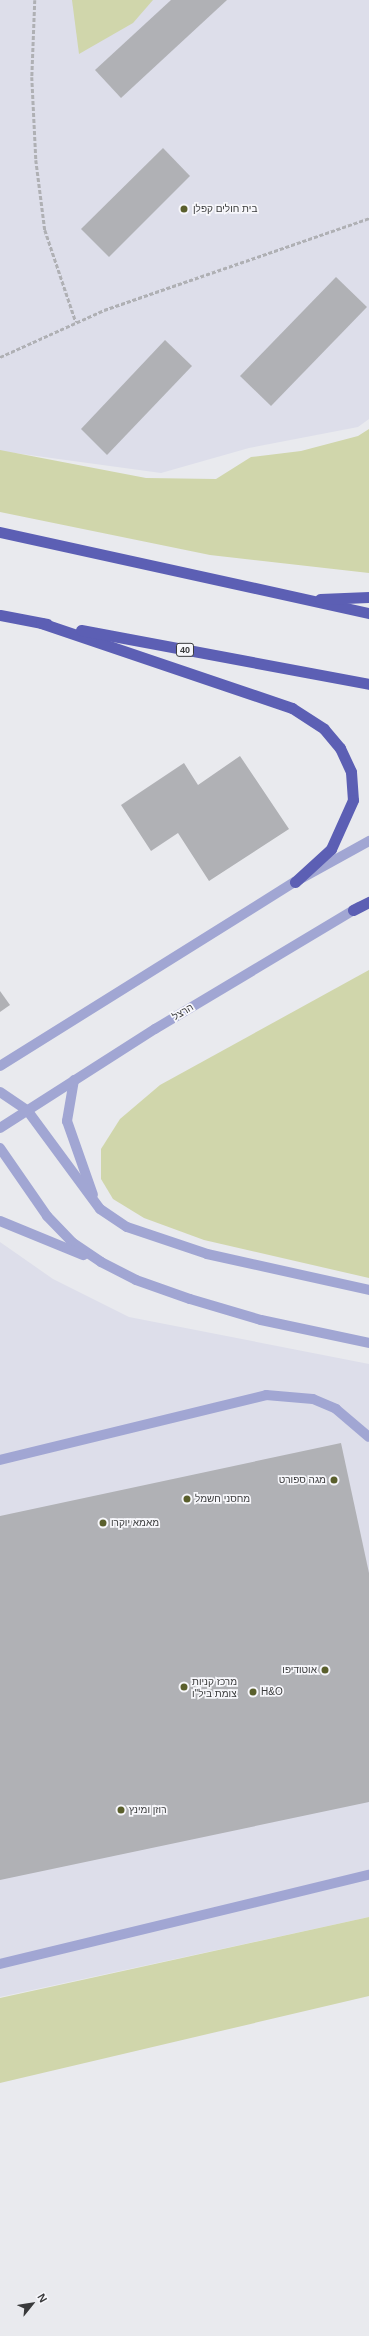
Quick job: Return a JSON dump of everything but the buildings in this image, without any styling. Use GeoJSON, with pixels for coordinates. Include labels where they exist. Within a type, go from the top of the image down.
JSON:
{"type":"FeatureCollection","features":[{"type":"Feature","properties":{"kind":"highway"},"geometry":{"type":"LineString","coordinates":[[0,532],[303,600],[369,613]]}},
{"type":"Feature","properties":{"kind":"highway"},"geometry":{"type":"LineString","coordinates":[[303,600],[369,597]]}},
{"type":"Feature","properties":{"kind":"highway","name":"40"},"geometry":{"type":"LineString","coordinates":[[0,615],[369,684]]}},
{"type":"Feature","properties":{"kind":"highway"},"geometry":{"type":"LineString","coordinates":[[41,622],[292,708],[324,729],[340,748],[351,772],[353,800],[331,849],[295,882]]}},
{"type":"Feature","properties":{"kind":"highway"},"geometry":{"type":"LineString","coordinates":[[353,910],[369,901]]}},
{"type":"Feature","properties":{"kind":"street"},"geometry":{"type":"LineString","coordinates":[[0,1066],[295,882],[369,841]]}},
{"type":"Feature","properties":{"kind":"street","name":"הרצל"},"geometry":{"type":"LineString","coordinates":[[0,1128],[74,1080],[353,910]]}},
{"type":"Feature","properties":{"kind":"street"},"geometry":{"type":"LineString","coordinates":[[74,1080],[67,1121],[81,1167],[100,1209]]}},
{"type":"Feature","properties":{"kind":"street"},"geometry":{"type":"LineString","coordinates":[[0,1092],[27,1110],[100,1209],[127,1227],[207,1254],[369,1290]]}},
{"type":"Feature","properties":{"kind":"street"},"geometry":{"type":"LineString","coordinates":[[0,1148],[47,1216],[73,1243],[101,1262]]}},
{"type":"Feature","properties":{"kind":"street"},"geometry":{"type":"LineString","coordinates":[[0,1221],[101,1262],[136,1280],[190,1299],[261,1320],[369,1343]]}},
{"type":"Feature","properties":{"kind":"street"},"geometry":{"type":"LineString","coordinates":[[0,1460],[266,1395],[313,1399],[336,1410],[369,1437]]}},
{"type":"Feature","properties":{"kind":"street"},"geometry":{"type":"LineString","coordinates":[[0,1964],[369,1874]]}},
{"type":"Feature","properties":{"kind":"path"},"geometry":{"type":"LineString","coordinates":[[35,0],[32,77],[36,160],[44,222],[76,322]]}},
{"type":"Feature","properties":{"kind":"path"},"geometry":{"type":"LineString","coordinates":[[0,357],[76,322],[369,218]]}},
{"type":"Feature","properties":{"kind":"shaded area","name":"בית חולים קפלן"},"geometry":{"type":"Polygon","coordinates":[[[0,0],[369,0],[369,419],[358,427],[249,448],[161,473],[0,451],[0,0]]]}},
{"type":"Feature","properties":{"kind":"shaded area"},"geometry":{"type":"Polygon","coordinates":[[[0,1242],[53,1279],[129,1317],[369,1364],[369,1917],[0,1997],[0,1242]]]}},
{"type":"Feature","properties":{"kind":"green space"},"geometry":{"type":"Polygon","coordinates":[[[72,0],[153,0],[133,23],[79,54],[72,0]]]}},
{"type":"Feature","properties":{"kind":"green space"},"geometry":{"type":"Polygon","coordinates":[[[369,429],[369,573],[210,555],[0,512],[0,450],[146,478],[216,479],[251,457],[301,451],[358,436],[369,429]]]}},
{"type":"Feature","properties":{"kind":"green space"},"geometry":{"type":"Polygon","coordinates":[[[369,970],[369,1278],[204,1240],[144,1218],[113,1199],[101,1179],[101,1149],[120,1119],[160,1085],[369,970]]]}},
{"type":"Feature","properties":{"kind":"green space"},"geometry":{"type":"Polygon","coordinates":[[[369,1917],[369,1996],[0,2083],[0,1998],[369,1917]]]}},
{"type":"Feature","properties":{"kind":"place","name":"בית חולים קפלן"},"geometry":{"type":"Point","coordinates":[184,209]}},
{"type":"Feature","properties":{"kind":"place","name":"מגה ספורט"},"geometry":{"type":"Point","coordinates":[334,1480]}},
{"type":"Feature","properties":{"kind":"place","name":"מחסני חשמל"},"geometry":{"type":"Point","coordinates":[187,1499]}},
{"type":"Feature","properties":{"kind":"place","name":"מאמא יוקרו"},"geometry":{"type":"Point","coordinates":[103,1523]}},
{"type":"Feature","properties":{"kind":"place","name":"אוטודיפו"},"geometry":{"type":"Point","coordinates":[325,1670]}},
{"type":"Feature","properties":{"kind":"place","name":"מרכז קניות צומת ביל\"ו"},"geometry":{"type":"Point","coordinates":[184,1687]}},
{"type":"Feature","properties":{"kind":"place","name":"H&O"},"geometry":{"type":"Point","coordinates":[253,1692]}},
{"type":"Feature","properties":{"kind":"place","name":"רוזן ומינץ"},"geometry":{"type":"Point","coordinates":[121,1810]}}]}
